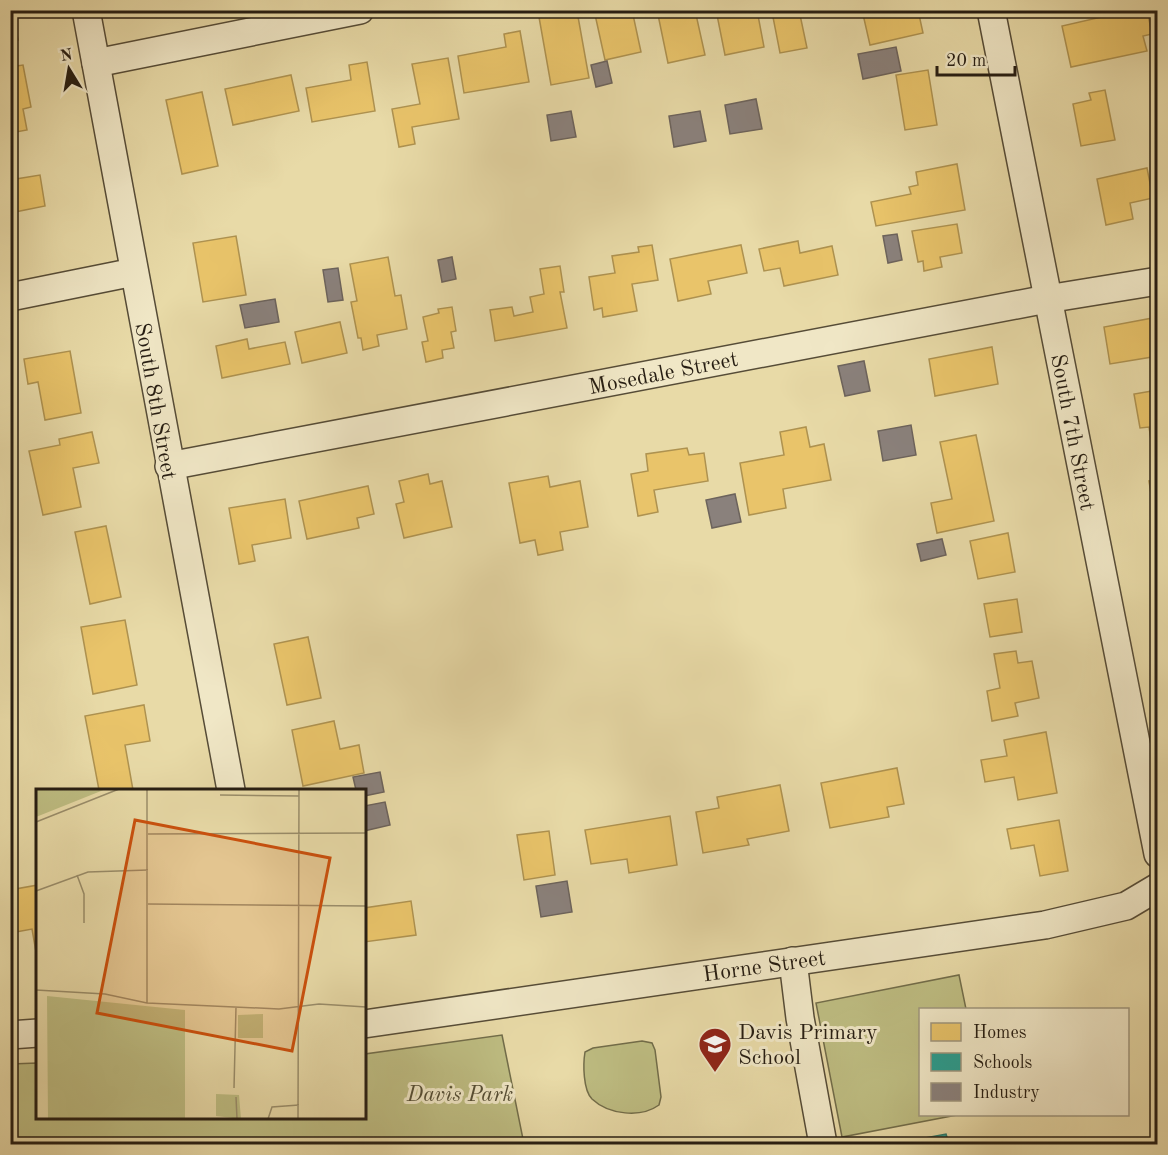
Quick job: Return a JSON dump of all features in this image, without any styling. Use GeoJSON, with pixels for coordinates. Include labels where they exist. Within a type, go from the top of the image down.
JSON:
{"type":"FeatureCollection","features":[{"type":"Feature","properties":{"kind":"street","name":"South 8th Street"},"geometry":{"type":"LineString","coordinates":[[86,10],[231,789]]}},
{"type":"Feature","properties":{"kind":"street"},"geometry":{"type":"LineString","coordinates":[[96,63],[360,10]]}},
{"type":"Feature","properties":{"kind":"street","name":"South 7th Street"},"geometry":{"type":"LineString","coordinates":[[991,10],[1158,854]]}},
{"type":"Feature","properties":{"kind":"street"},"geometry":{"type":"LineString","coordinates":[[10,297],[134,272]]}},
{"type":"Feature","properties":{"kind":"street","name":"Mosedale Street"},"geometry":{"type":"LineString","coordinates":[[169,466],[1047,299],[1158,281]]}},
{"type":"Feature","properties":{"kind":"street","name":"Horne Street"},"geometry":{"type":"LineString","coordinates":[[366,1024],[1045,926],[1126,906],[1158,887]]}},
{"type":"Feature","properties":{"kind":"street"},"geometry":{"type":"LineString","coordinates":[[793,961],[800,1018],[823,1144]]}},
{"type":"Feature","properties":{"kind":"street"},"geometry":{"type":"LineString","coordinates":[[10,1035],[36,1033]]}},
{"type":"Feature","properties":{"kind":"green space"},"geometry":{"type":"Polygon","coordinates":[[[959,975],[966,1008],[919,1008],[919,1116],[952,1116],[842,1137],[816,1003],[959,975]]]}},
{"type":"Feature","properties":{"kind":"green space","name":"Davis Park"},"geometry":{"type":"Polygon","coordinates":[[[502,1035],[524,1144],[11,1144],[11,1064],[36,1063],[36,1119],[366,1119],[366,1054],[502,1035]]]}},
{"type":"Feature","properties":{"kind":"green space"},"geometry":{"type":"Polygon","coordinates":[[[642,1041],[652,1043],[655,1050],[661,1097],[659,1105],[643,1112],[625,1113],[607,1109],[592,1099],[585,1083],[585,1052],[593,1048],[642,1041]]]}},
{"type":"Feature","properties":{"kind":"building: Homes"},"geometry":{"type":"Polygon","coordinates":[[[10,10],[13,10],[18,40],[10,41],[10,10]]]}},
{"type":"Feature","properties":{"kind":"building: Homes"},"geometry":{"type":"Polygon","coordinates":[[[594,10],[632,10],[641,52],[605,60],[594,10]]]}},
{"type":"Feature","properties":{"kind":"building: Homes"},"geometry":{"type":"Polygon","coordinates":[[[657,10],[695,10],[705,55],[668,63],[657,10]]]}},
{"type":"Feature","properties":{"kind":"building: Homes"},"geometry":{"type":"Polygon","coordinates":[[[716,10],[757,10],[764,47],[725,55],[716,10]]]}},
{"type":"Feature","properties":{"kind":"building: Homes"},"geometry":{"type":"Polygon","coordinates":[[[799,10],[807,48],[780,53],[772,12],[799,10]]]}},
{"type":"Feature","properties":{"kind":"building: Homes"},"geometry":{"type":"Polygon","coordinates":[[[862,10],[918,10],[923,33],[870,45],[862,10]]]}},
{"type":"Feature","properties":{"kind":"building: Homes"},"geometry":{"type":"Polygon","coordinates":[[[1132,10],[1147,10],[1152,34],[1143,36],[1147,51],[1071,67],[1062,26],[1132,10]]]}},
{"type":"Feature","properties":{"kind":"building: Homes"},"geometry":{"type":"Polygon","coordinates":[[[577,11],[589,78],[551,85],[539,17],[577,11]]]}},
{"type":"Feature","properties":{"kind":"building: Homes"},"geometry":{"type":"Polygon","coordinates":[[[520,31],[529,82],[464,93],[458,56],[506,47],[504,34],[520,31]]]}},
{"type":"Feature","properties":{"kind":"building: Homes"},"geometry":{"type":"Polygon","coordinates":[[[448,58],[459,119],[412,127],[415,144],[399,147],[392,109],[420,104],[412,64],[448,58]]]}},
{"type":"Feature","properties":{"kind":"building: Homes"},"geometry":{"type":"Polygon","coordinates":[[[367,62],[375,111],[312,122],[306,88],[351,80],[349,65],[367,62]]]}},
{"type":"Feature","properties":{"kind":"building: Homes"},"geometry":{"type":"Polygon","coordinates":[[[23,65],[31,107],[23,109],[27,130],[10,133],[10,67],[23,65]]]}},
{"type":"Feature","properties":{"kind":"building: Homes"},"geometry":{"type":"Polygon","coordinates":[[[928,70],[937,125],[905,130],[896,75],[928,70]]]}},
{"type":"Feature","properties":{"kind":"building: Homes"},"geometry":{"type":"Polygon","coordinates":[[[291,75],[299,111],[233,125],[225,89],[291,75]]]}},
{"type":"Feature","properties":{"kind":"building: Homes"},"geometry":{"type":"Polygon","coordinates":[[[1105,90],[1115,140],[1081,146],[1073,104],[1091,100],[1089,93],[1105,90]]]}},
{"type":"Feature","properties":{"kind":"building: Homes"},"geometry":{"type":"Polygon","coordinates":[[[202,92],[218,166],[182,174],[166,100],[202,92]]]}},
{"type":"Feature","properties":{"kind":"building: Homes"},"geometry":{"type":"Polygon","coordinates":[[[957,164],[965,210],[876,226],[871,202],[911,194],[909,187],[918,185],[916,172],[957,164]]]}},
{"type":"Feature","properties":{"kind":"building: Homes"},"geometry":{"type":"Polygon","coordinates":[[[1147,168],[1153,198],[1130,203],[1133,219],[1106,225],[1097,179],[1147,168]]]}},
{"type":"Feature","properties":{"kind":"building: Homes"},"geometry":{"type":"Polygon","coordinates":[[[40,175],[45,206],[10,213],[10,180],[40,175]]]}},
{"type":"Feature","properties":{"kind":"building: Homes"},"geometry":{"type":"Polygon","coordinates":[[[957,224],[962,253],[940,257],[942,267],[924,271],[923,261],[918,262],[912,231],[957,224]]]}},
{"type":"Feature","properties":{"kind":"building: Homes"},"geometry":{"type":"Polygon","coordinates":[[[236,236],[246,295],[203,302],[193,243],[236,236]]]}},
{"type":"Feature","properties":{"kind":"building: Homes"},"geometry":{"type":"Polygon","coordinates":[[[798,241],[800,253],[832,246],[838,275],[784,286],[780,268],[764,271],[759,249],[798,241]]]}},
{"type":"Feature","properties":{"kind":"building: Homes"},"geometry":{"type":"Polygon","coordinates":[[[652,245],[658,280],[632,284],[637,311],[603,317],[602,308],[594,310],[589,277],[615,273],[612,256],[639,252],[638,247],[652,245]]]}},
{"type":"Feature","properties":{"kind":"building: Homes"},"geometry":{"type":"Polygon","coordinates":[[[741,245],[747,273],[708,281],[711,294],[678,301],[670,259],[741,245]]]}},
{"type":"Feature","properties":{"kind":"building: Homes"},"geometry":{"type":"Polygon","coordinates":[[[388,257],[395,296],[401,295],[407,329],[377,335],[379,346],[363,350],[361,338],[358,338],[351,302],[357,301],[350,264],[388,257]]]}},
{"type":"Feature","properties":{"kind":"building: Homes"},"geometry":{"type":"Polygon","coordinates":[[[560,266],[564,292],[560,292],[567,328],[495,341],[490,310],[512,307],[514,316],[533,312],[530,297],[544,294],[540,269],[560,266]]]}},
{"type":"Feature","properties":{"kind":"building: Homes"},"geometry":{"type":"Polygon","coordinates":[[[452,307],[456,331],[451,332],[454,348],[442,350],[443,358],[426,362],[422,342],[428,341],[423,317],[439,313],[438,309],[452,307]]]}},
{"type":"Feature","properties":{"kind":"building: Homes"},"geometry":{"type":"Polygon","coordinates":[[[1158,317],[1158,356],[1110,364],[1104,327],[1158,317]]]}},
{"type":"Feature","properties":{"kind":"building: Homes"},"geometry":{"type":"Polygon","coordinates":[[[340,322],[347,353],[302,363],[295,332],[340,322]]]}},
{"type":"Feature","properties":{"kind":"building: Homes"},"geometry":{"type":"Polygon","coordinates":[[[247,339],[249,349],[285,342],[290,364],[222,378],[216,346],[247,339]]]}},
{"type":"Feature","properties":{"kind":"building: Homes"},"geometry":{"type":"Polygon","coordinates":[[[992,347],[998,384],[935,396],[929,359],[992,347]]]}},
{"type":"Feature","properties":{"kind":"building: Homes"},"geometry":{"type":"Polygon","coordinates":[[[70,351],[81,413],[45,420],[38,382],[28,384],[24,359],[70,351]]]}},
{"type":"Feature","properties":{"kind":"building: Homes"},"geometry":{"type":"Polygon","coordinates":[[[1158,390],[1158,459],[1154,460],[1149,427],[1140,428],[1134,394],[1158,390]]]}},
{"type":"Feature","properties":{"kind":"building: Homes"},"geometry":{"type":"Polygon","coordinates":[[[806,427],[810,447],[824,444],[831,480],[783,489],[786,508],[749,515],[740,463],[784,455],[780,432],[806,427]]]}},
{"type":"Feature","properties":{"kind":"building: Homes"},"geometry":{"type":"Polygon","coordinates":[[[92,432],[99,463],[73,468],[81,507],[43,515],[29,451],[60,445],[59,439],[92,432]]]}},
{"type":"Feature","properties":{"kind":"building: Homes"},"geometry":{"type":"Polygon","coordinates":[[[976,435],[994,521],[937,533],[931,503],[952,499],[940,442],[976,435]]]}},
{"type":"Feature","properties":{"kind":"building: Homes"},"geometry":{"type":"Polygon","coordinates":[[[687,448],[689,455],[704,453],[708,481],[654,490],[658,512],[638,516],[631,474],[648,471],[646,454],[687,448]]]}},
{"type":"Feature","properties":{"kind":"building: Homes"},"geometry":{"type":"Polygon","coordinates":[[[428,474],[430,484],[442,481],[452,527],[404,538],[396,504],[404,502],[399,481],[428,474]]]}},
{"type":"Feature","properties":{"kind":"building: Homes"},"geometry":{"type":"Polygon","coordinates":[[[548,476],[550,487],[580,481],[588,527],[560,532],[563,550],[538,555],[535,540],[520,543],[509,483],[548,476]]]}},
{"type":"Feature","properties":{"kind":"building: Homes"},"geometry":{"type":"Polygon","coordinates":[[[1158,480],[1158,507],[1153,507],[1149,481],[1158,480]]]}},
{"type":"Feature","properties":{"kind":"building: Homes"},"geometry":{"type":"Polygon","coordinates":[[[368,486],[374,514],[357,518],[359,528],[307,539],[299,501],[368,486]]]}},
{"type":"Feature","properties":{"kind":"building: Homes"},"geometry":{"type":"Polygon","coordinates":[[[285,499],[291,538],[252,545],[255,561],[239,564],[229,508],[285,499]]]}},
{"type":"Feature","properties":{"kind":"building: Homes"},"geometry":{"type":"Polygon","coordinates":[[[106,526],[121,597],[90,604],[75,532],[106,526]]]}},
{"type":"Feature","properties":{"kind":"building: Homes"},"geometry":{"type":"Polygon","coordinates":[[[1008,533],[1015,572],[978,579],[970,541],[1008,533]]]}},
{"type":"Feature","properties":{"kind":"building: Homes"},"geometry":{"type":"Polygon","coordinates":[[[1017,599],[1022,632],[990,637],[984,604],[1017,599]]]}},
{"type":"Feature","properties":{"kind":"building: Homes"},"geometry":{"type":"Polygon","coordinates":[[[125,620],[137,685],[93,694],[81,627],[125,620]]]}},
{"type":"Feature","properties":{"kind":"building: Homes"},"geometry":{"type":"Polygon","coordinates":[[[308,637],[321,698],[287,705],[274,644],[308,637]]]}},
{"type":"Feature","properties":{"kind":"building: Homes"},"geometry":{"type":"Polygon","coordinates":[[[1016,651],[1018,663],[1032,661],[1039,698],[1015,703],[1018,716],[992,721],[987,691],[1000,688],[994,654],[1016,651]]]}},
{"type":"Feature","properties":{"kind":"building: Homes"},"geometry":{"type":"Polygon","coordinates":[[[144,705],[150,741],[125,745],[133,789],[99,789],[85,716],[144,705]]]}},
{"type":"Feature","properties":{"kind":"building: Homes"},"geometry":{"type":"Polygon","coordinates":[[[334,721],[340,749],[359,745],[364,773],[303,786],[292,730],[334,721]]]}},
{"type":"Feature","properties":{"kind":"building: Homes"},"geometry":{"type":"Polygon","coordinates":[[[1046,732],[1057,793],[1018,800],[1014,777],[985,782],[981,760],[1007,756],[1004,740],[1046,732]]]}},
{"type":"Feature","properties":{"kind":"building: Homes"},"geometry":{"type":"Polygon","coordinates":[[[897,768],[904,804],[887,807],[889,817],[830,828],[821,783],[897,768]]]}},
{"type":"Feature","properties":{"kind":"building: Homes"},"geometry":{"type":"Polygon","coordinates":[[[780,785],[789,831],[747,839],[749,845],[703,853],[696,812],[719,808],[717,797],[780,785]]]}},
{"type":"Feature","properties":{"kind":"building: Homes"},"geometry":{"type":"Polygon","coordinates":[[[670,816],[677,865],[629,873],[627,859],[591,864],[585,830],[670,816]]]}},
{"type":"Feature","properties":{"kind":"building: Homes"},"geometry":{"type":"Polygon","coordinates":[[[1059,820],[1068,871],[1040,876],[1034,845],[1011,849],[1007,829],[1059,820]]]}},
{"type":"Feature","properties":{"kind":"building: Homes"},"geometry":{"type":"Polygon","coordinates":[[[549,831],[555,875],[524,880],[517,835],[549,831]]]}},
{"type":"Feature","properties":{"kind":"building: Homes"},"geometry":{"type":"Polygon","coordinates":[[[36,885],[36,952],[32,929],[10,933],[10,890],[36,885]]]}},
{"type":"Feature","properties":{"kind":"building: Homes"},"geometry":{"type":"Polygon","coordinates":[[[411,901],[416,935],[366,942],[366,908],[411,901]]]}},
{"type":"Feature","properties":{"kind":"building: Schools"},"geometry":{"type":"Polygon","coordinates":[[[946,1134],[949,1144],[893,1144],[946,1134]]]}},
{"type":"Feature","properties":{"kind":"building: Industry"},"geometry":{"type":"Polygon","coordinates":[[[896,47],[901,71],[863,79],[858,54],[896,47]]]}},
{"type":"Feature","properties":{"kind":"building: Industry"},"geometry":{"type":"Polygon","coordinates":[[[607,61],[612,83],[596,87],[591,65],[607,61]]]}},
{"type":"Feature","properties":{"kind":"building: Industry"},"geometry":{"type":"Polygon","coordinates":[[[756,99],[762,129],[730,134],[725,105],[756,99]]]}},
{"type":"Feature","properties":{"kind":"building: Industry"},"geometry":{"type":"Polygon","coordinates":[[[571,111],[576,137],[551,141],[547,115],[571,111]]]}},
{"type":"Feature","properties":{"kind":"building: Industry"},"geometry":{"type":"Polygon","coordinates":[[[700,111],[706,141],[674,147],[669,116],[700,111]]]}},
{"type":"Feature","properties":{"kind":"building: Industry"},"geometry":{"type":"Polygon","coordinates":[[[897,234],[902,260],[888,263],[883,236],[897,234]]]}},
{"type":"Feature","properties":{"kind":"building: Industry"},"geometry":{"type":"Polygon","coordinates":[[[452,257],[456,279],[442,282],[438,260],[452,257]]]}},
{"type":"Feature","properties":{"kind":"building: Industry"},"geometry":{"type":"Polygon","coordinates":[[[338,268],[343,300],[328,302],[323,270],[338,268]]]}},
{"type":"Feature","properties":{"kind":"building: Industry"},"geometry":{"type":"Polygon","coordinates":[[[275,299],[279,322],[245,328],[240,305],[275,299]]]}},
{"type":"Feature","properties":{"kind":"building: Industry"},"geometry":{"type":"Polygon","coordinates":[[[864,361],[870,391],[845,396],[838,366],[864,361]]]}},
{"type":"Feature","properties":{"kind":"building: Industry"},"geometry":{"type":"Polygon","coordinates":[[[911,425],[916,455],[883,461],[878,431],[911,425]]]}},
{"type":"Feature","properties":{"kind":"building: Industry"},"geometry":{"type":"Polygon","coordinates":[[[735,494],[741,522],[712,528],[706,500],[735,494]]]}},
{"type":"Feature","properties":{"kind":"building: Industry"},"geometry":{"type":"Polygon","coordinates":[[[942,539],[946,555],[921,561],[917,544],[942,539]]]}},
{"type":"Feature","properties":{"kind":"building: Industry"},"geometry":{"type":"Polygon","coordinates":[[[380,772],[384,792],[366,796],[366,789],[356,789],[353,777],[380,772]]]}},
{"type":"Feature","properties":{"kind":"building: Industry"},"geometry":{"type":"Polygon","coordinates":[[[385,802],[390,825],[366,831],[366,806],[385,802]]]}},
{"type":"Feature","properties":{"kind":"building: Industry"},"geometry":{"type":"Polygon","coordinates":[[[567,881],[572,912],[541,917],[536,886],[567,881]]]}},
{"type":"Feature","properties":{"kind":"place","name":"Davis Primary School"},"geometry":{"type":"Point","coordinates":[715,1073]}}]}
